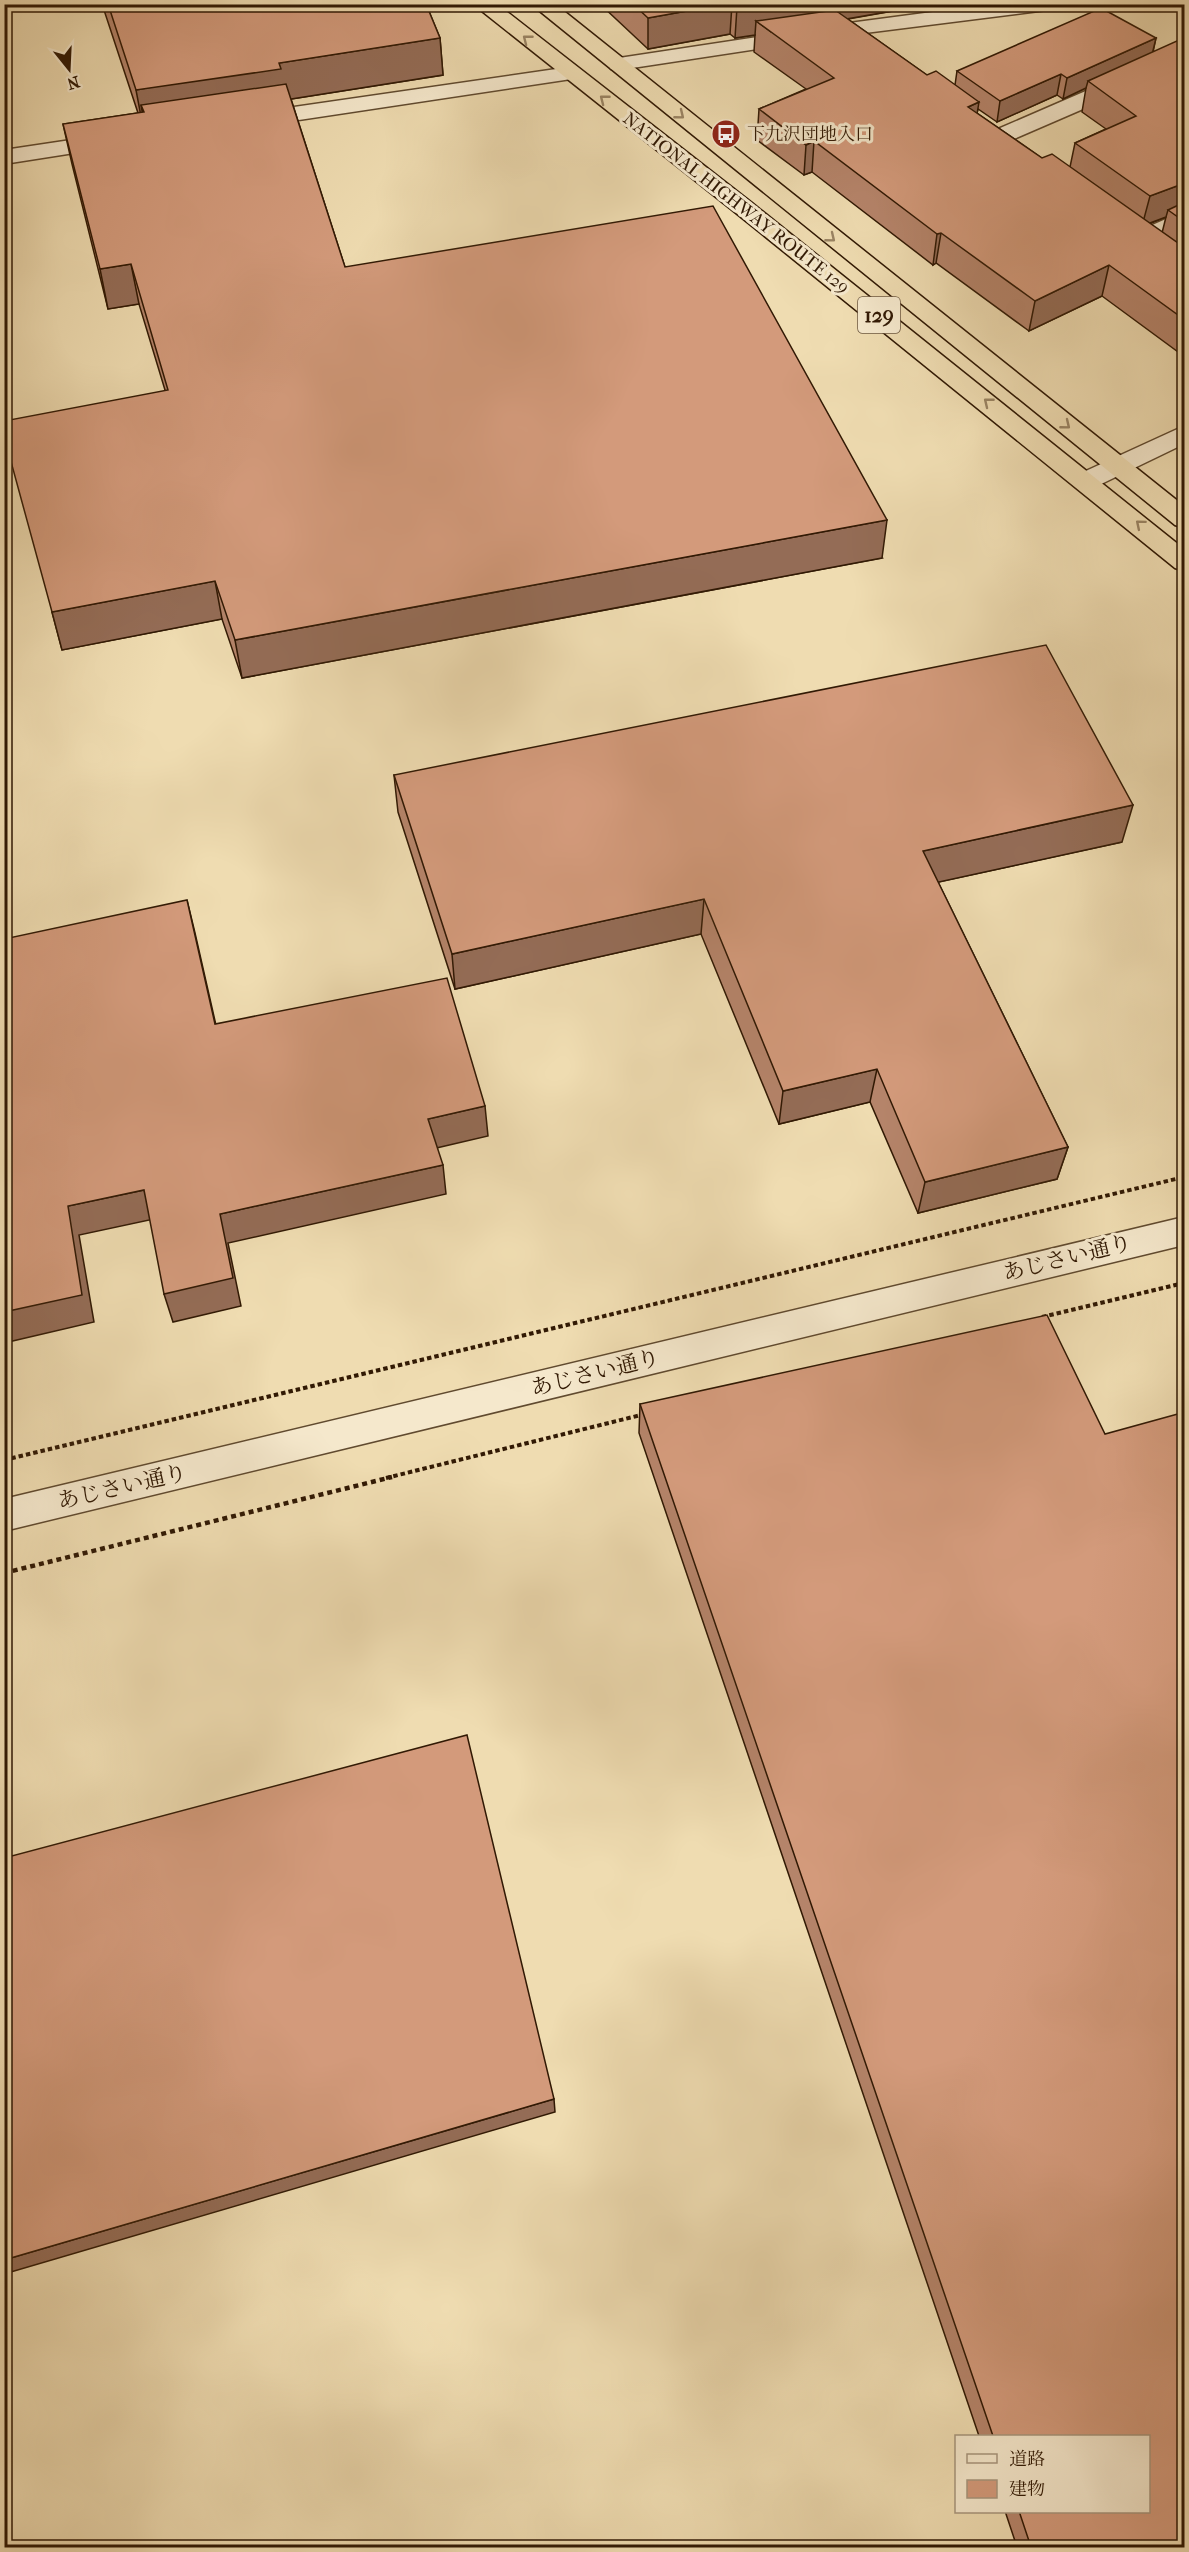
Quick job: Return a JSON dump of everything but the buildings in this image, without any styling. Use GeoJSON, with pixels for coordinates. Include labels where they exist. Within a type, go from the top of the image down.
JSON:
{"type":"FeatureCollection","features":[{"type":"Feature","properties":{"kind":"highway","name":"NATIONAL HIGHWAY ROUTE 129"},"geometry":{"type":"LineString","coordinates":[[483,4],[1086,480],[1185,562]]}},
{"type":"Feature","properties":{"kind":"highway","name":"NATIONAL HIGHWAY ROUTE 129"},"geometry":{"type":"LineString","coordinates":[[542,4],[1117,467],[1185,519]]}},
{"type":"Feature","properties":{"kind":"street"},"geometry":{"type":"LineString","coordinates":[[619,64],[849,29],[1047,4]]}},
{"type":"Feature","properties":{"kind":"street"},"geometry":{"type":"LineString","coordinates":[[849,29],[877,50]]}},
{"type":"Feature","properties":{"kind":"street"},"geometry":{"type":"LineString","coordinates":[[999,138],[1156,69],[1172,58],[1185,58]]}},
{"type":"Feature","properties":{"kind":"street"},"geometry":{"type":"LineString","coordinates":[[226,124],[570,73]]}},
{"type":"Feature","properties":{"kind":"street"},"geometry":{"type":"LineString","coordinates":[[980,124],[1018,151]]}},
{"type":"Feature","properties":{"kind":"street"},"geometry":{"type":"LineString","coordinates":[[4,157],[133,138]]}},
{"type":"Feature","properties":{"kind":"street"},"geometry":{"type":"LineString","coordinates":[[1121,225],[1149,245],[1185,218]]}},
{"type":"Feature","properties":{"kind":"street"},"geometry":{"type":"LineString","coordinates":[[1086,480],[1185,434]]}},
{"type":"Feature","properties":{"kind":"street","name":"あじさい通り"},"geometry":{"type":"LineString","coordinates":[[4,1515],[1185,1231]]}},
{"type":"Feature","properties":{"kind":"path"},"geometry":{"type":"LineString","coordinates":[[4,1460],[1185,1177]]}},
{"type":"Feature","properties":{"kind":"path"},"geometry":{"type":"LineString","coordinates":[[1041,1318],[1185,1283]]}},
{"type":"Feature","properties":{"kind":"path"},"geometry":{"type":"LineString","coordinates":[[4,1573],[649,1413]]}},
{"type":"Feature","properties":{"kind":"place","name":"下九沢団地入口"},"geometry":{"type":"Point","coordinates":[726,134]}}]}
